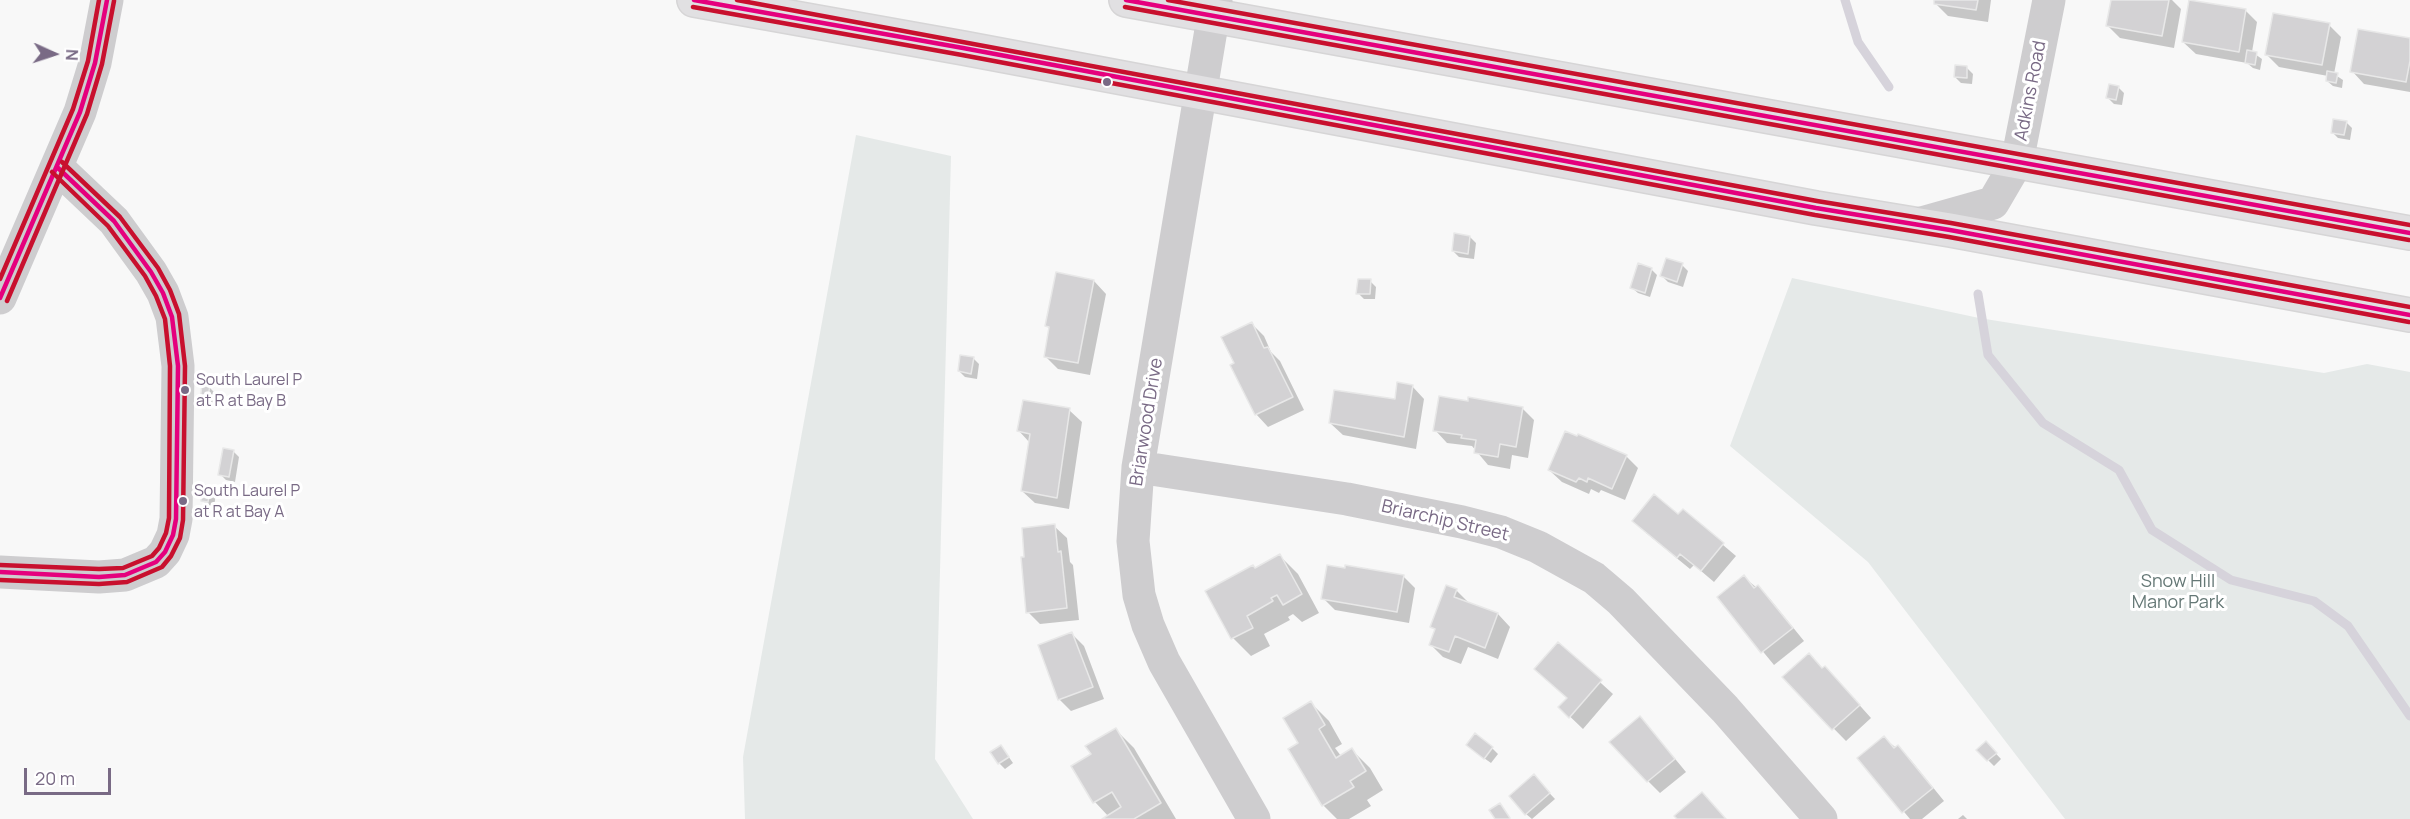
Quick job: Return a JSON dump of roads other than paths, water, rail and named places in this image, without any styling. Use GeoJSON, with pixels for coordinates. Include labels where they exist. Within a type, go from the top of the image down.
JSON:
{"type":"FeatureCollection","features":[{"type":"Feature","properties":{"kind":"main road"},"geometry":{"type":"LineString","coordinates":[[694,0],[1804,206],[2410,315]]}},
{"type":"Feature","properties":{"kind":"main road"},"geometry":{"type":"LineString","coordinates":[[1126,0],[1215,8],[2017,162],[2410,233]]}},
{"type":"Feature","properties":{"kind":"street"},"geometry":{"type":"LineString","coordinates":[[0,298],[80,112],[94,63],[107,0]]}},
{"type":"Feature","properties":{"kind":"street","name":"Adkins Road"},"geometry":{"type":"LineString","coordinates":[[1915,225],[1993,203],[2017,162],[2049,0]]}},
{"type":"Feature","properties":{"kind":"street","name":"Briarwood Drive"},"geometry":{"type":"LineString","coordinates":[[1215,8],[1138,467],[1134,542],[1139,595],[1148,626],[1164,662],[1254,819]]}},
{"type":"Feature","properties":{"kind":"street"},"geometry":{"type":"LineString","coordinates":[[0,572],[125,575],[156,562],[165,552],[173,535],[176,519],[178,366],[172,317],[163,292],[151,272],[114,221],[57,167]]}},
{"type":"Feature","properties":{"kind":"street","name":"Briarchip Street"},"geometry":{"type":"LineString","coordinates":[[1138,467],[1347,499],[1462,522],[1501,532],[1538,547],[1594,578],[1621,601],[1725,709],[1821,819]]}},
{"type":"Feature","properties":{"kind":"waterway"},"geometry":{"type":"LineString","coordinates":[[1845,0],[1858,42],[1889,87]]}},
{"type":"Feature","properties":{"kind":"waterway"},"geometry":{"type":"LineString","coordinates":[[1978,294],[1988,355],[2043,423],[2119,470],[2152,530],[2231,580],[2314,601],[2348,626],[2410,716]]}},
{"type":"Feature","properties":{"kind":"place","name":"South Laurel P at R at Bay B"},"geometry":{"type":"Point","coordinates":[185,390]}},
{"type":"Feature","properties":{"kind":"place","name":"South Laurel P at R at Bay A"},"geometry":{"type":"Point","coordinates":[183,501]}},
{"type":"Feature","properties":{"kind":"park label","name":"Snow Hill Manor Park"},"geometry":{"type":"Point","coordinates":[2178,592]}}]}
